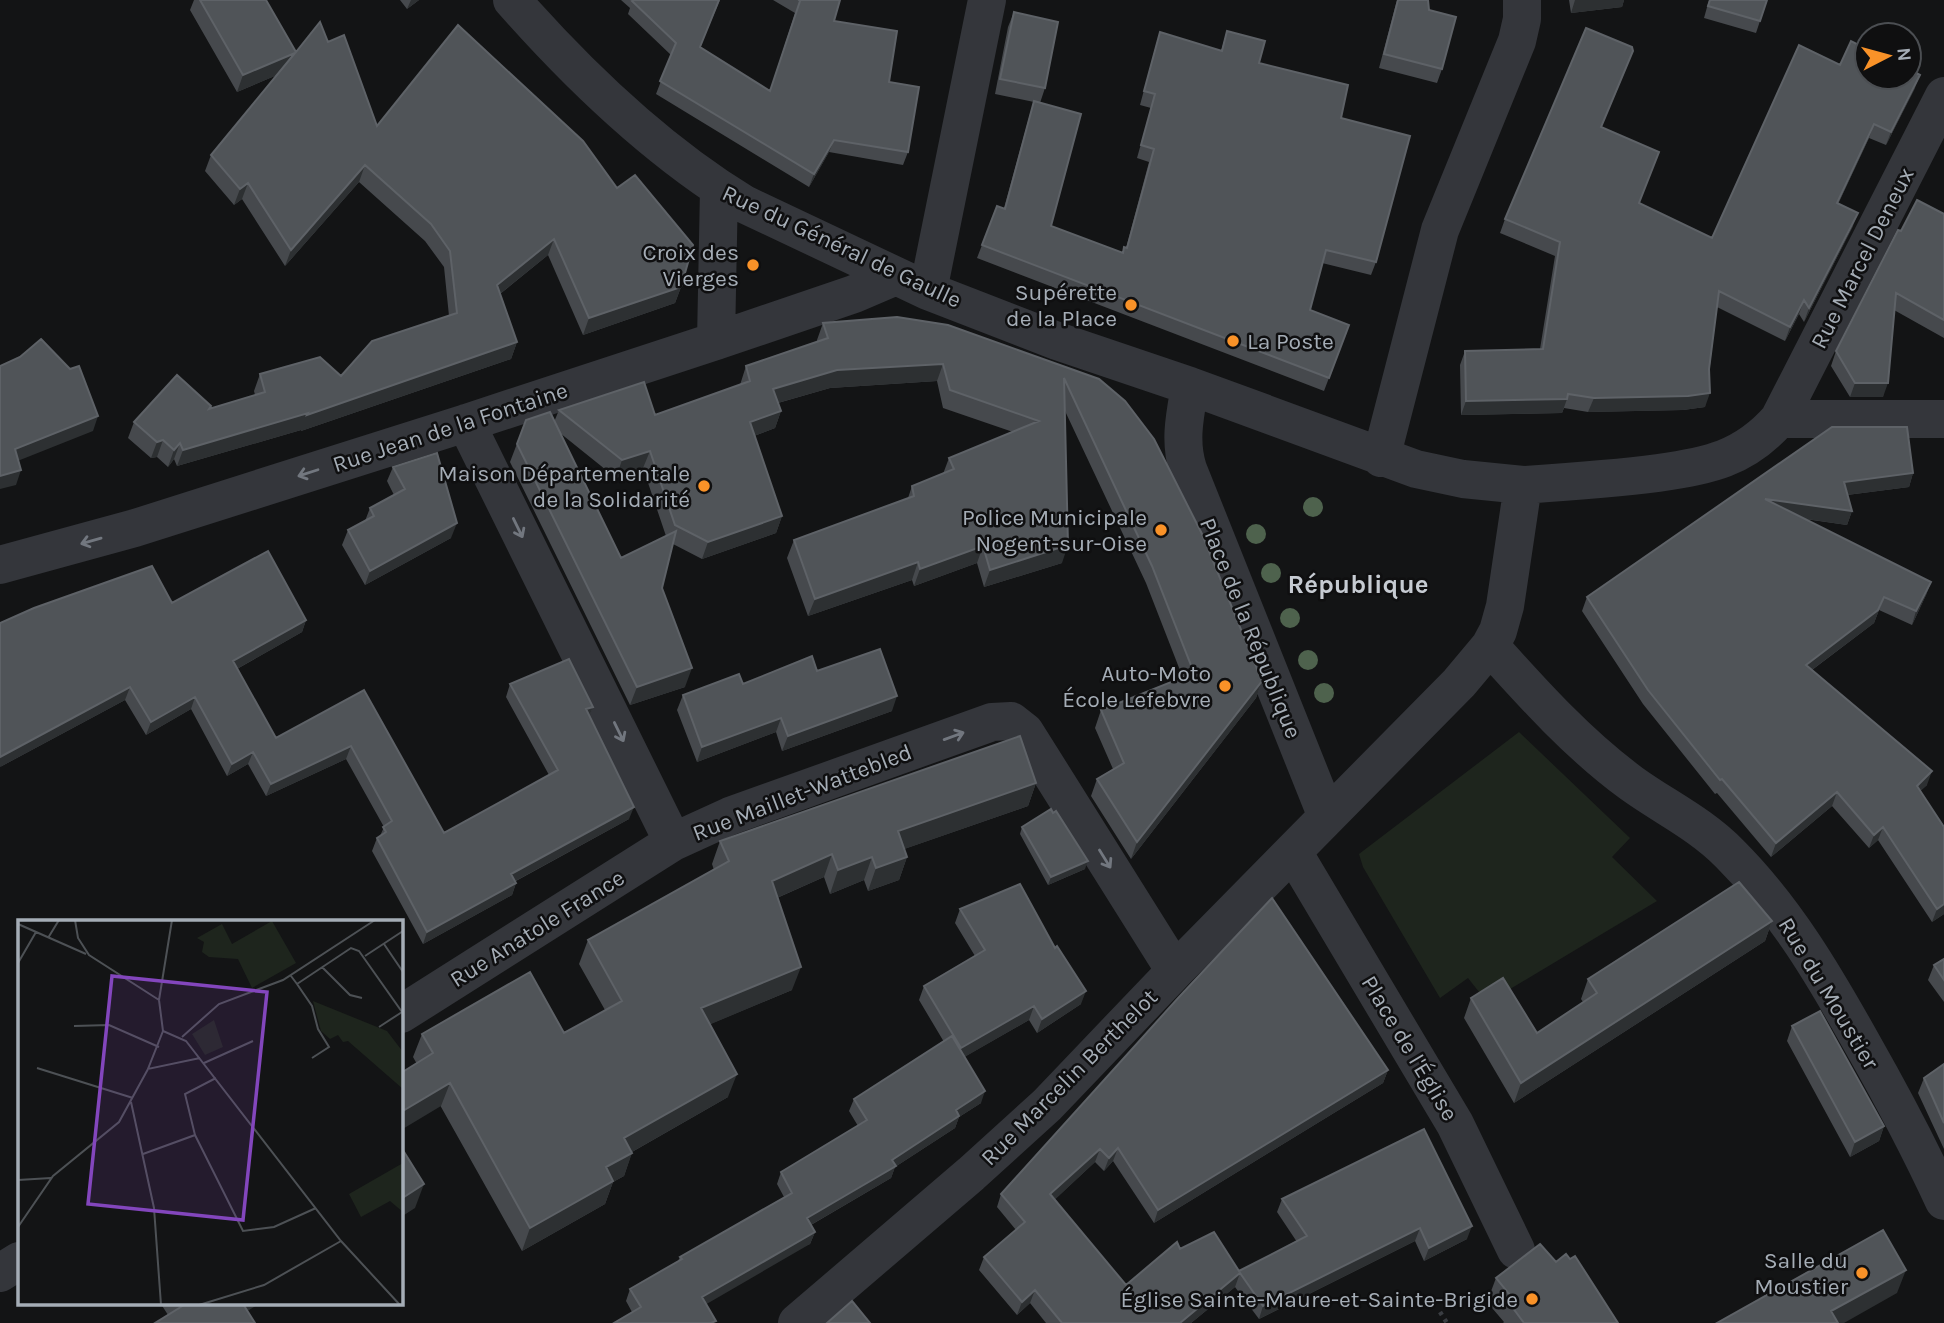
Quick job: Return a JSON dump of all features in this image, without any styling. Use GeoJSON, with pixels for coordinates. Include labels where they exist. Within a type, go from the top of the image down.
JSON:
{"type":"FeatureCollection","features":[{"type":"Feature","properties":{"kind":"street","name":"Rue du Général de Gaulle"},"geometry":{"type":"LineString","coordinates":[[512,0],[548,39],[643,130],[719,189],[754,209],[912,284],[1057,341],[1190,386]]}},
{"type":"Feature","properties":{"kind":"street"},"geometry":{"type":"LineString","coordinates":[[912,284],[987,0]]}},
{"type":"Feature","properties":{"kind":"street"},"geometry":{"type":"LineString","coordinates":[[1381,458],[1437,239],[1517,41],[1522,19],[1522,0]]}},
{"type":"Feature","properties":{"kind":"street","name":"Rue Marcel Deneux"},"geometry":{"type":"LineString","coordinates":[[1779,419],[1944,96]]}},
{"type":"Feature","properties":{"kind":"street"},"geometry":{"type":"LineString","coordinates":[[716,341],[719,189]]}},
{"type":"Feature","properties":{"kind":"street","name":"Rue Jean de la Fontaine"},"geometry":{"type":"LineString","coordinates":[[0,565],[135,528],[854,294],[912,284]]}},
{"type":"Feature","properties":{"kind":"street"},"geometry":{"type":"LineString","coordinates":[[1190,386],[1381,458],[1438,475],[1522,485],[1628,478],[1709,465],[1752,445],[1779,419],[1944,419]]}},
{"type":"Feature","properties":{"kind":"street","name":"Place de la République"},"geometry":{"type":"LineString","coordinates":[[1190,386],[1182,428],[1182,451],[1327,817]]}},
{"type":"Feature","properties":{"kind":"street","name":"Rue Maillet-Wattebled"},"geometry":{"type":"LineString","coordinates":[[466,422],[673,842],[730,816],[979,726],[1011,721],[1026,732],[1175,971]]}},
{"type":"Feature","properties":{"kind":"street"},"geometry":{"type":"LineString","coordinates":[[1327,817],[1460,683],[1499,631],[1522,485]]}},
{"type":"Feature","properties":{"kind":"street","name":"Rue du Moustier"},"geometry":{"type":"LineString","coordinates":[[1490,646],[1606,763],[1631,783],[1714,838],[1780,911],[1796,931],[1837,998],[1913,1136],[1944,1201]]}},
{"type":"Feature","properties":{"kind":"street","name":"Rue Marcelin Berthelot"},"geometry":{"type":"LineString","coordinates":[[796,1323],[971,1174],[1046,1105],[1327,817]]}},
{"type":"Feature","properties":{"kind":"street","name":"Rue Anatole France"},"geometry":{"type":"LineString","coordinates":[[402,1013],[673,842]]}},
{"type":"Feature","properties":{"kind":"street","name":"Place de l'Église"},"geometry":{"type":"LineString","coordinates":[[1293,852],[1455,1124],[1516,1250]]}},
{"type":"Feature","properties":{"kind":"street"},"geometry":{"type":"LineString","coordinates":[[0,1273],[18,1262]]}},
{"type":"Feature","properties":{"kind":"path"},"geometry":{"type":"LineString","coordinates":[[1440,1312],[1447,1323]]}},
{"type":"Feature","properties":{"kind":"shaded area"},"geometry":{"type":"Polygon","coordinates":[[[1519,732],[1630,838],[1612,857],[1657,901],[1495,998],[1483,997],[1468,978],[1440,998],[1363,867],[1359,854],[1519,732]]]}},
{"type":"Feature","properties":{"kind":"building"},"geometry":{"type":"Polygon","coordinates":[[[200,0],[266,0],[296,52],[320,22],[328,42],[344,35],[377,126],[458,25],[583,141],[617,188],[635,175],[693,245],[681,287],[589,318],[554,239],[497,285],[517,342],[307,415],[308,413],[183,450],[180,443],[174,450],[163,440],[157,442],[134,422],[177,375],[211,406],[209,409],[265,392],[260,374],[320,357],[341,376],[372,341],[457,313],[450,251],[431,224],[365,165],[291,250],[248,183],[240,189],[211,155],[295,53],[243,75],[200,0]]]}},
{"type":"Feature","properties":{"kind":"building"},"geometry":{"type":"Polygon","coordinates":[[[719,0],[700,47],[770,91],[799,0],[840,0],[834,21],[897,31],[889,82],[919,87],[908,152],[834,140],[814,174],[660,81],[676,43],[632,1],[719,0]]]}},
{"type":"Feature","properties":{"kind":"building"},"geometry":{"type":"Polygon","coordinates":[[[1398,0],[1428,0],[1429,10],[1456,17],[1442,69],[1384,54],[1398,0]]]}},
{"type":"Feature","properties":{"kind":"building"},"geometry":{"type":"Polygon","coordinates":[[[1710,0],[1767,0],[1760,21],[1708,6],[1710,0]]]}},
{"type":"Feature","properties":{"kind":"building"},"geometry":{"type":"Polygon","coordinates":[[[1014,12],[1058,22],[1045,88],[1000,79],[1014,12]]]}},
{"type":"Feature","properties":{"kind":"building"},"geometry":{"type":"Polygon","coordinates":[[[1586,28],[1632,47],[1633,51],[1601,127],[1659,152],[1639,203],[1712,238],[1799,45],[1840,65],[1851,41],[1853,91],[1912,91],[1891,132],[1874,124],[1837,203],[1858,213],[1809,308],[1804,300],[1790,327],[1719,291],[1709,369],[1710,393],[1594,398],[1568,394],[1567,399],[1466,401],[1465,351],[1543,349],[1560,242],[1505,219],[1586,28]]]}},
{"type":"Feature","properties":{"kind":"building"},"geometry":{"type":"Polygon","coordinates":[[[1227,31],[1265,41],[1259,63],[1348,85],[1341,118],[1410,136],[1376,262],[1326,250],[1310,310],[1349,325],[1329,378],[982,245],[997,206],[1005,209],[1034,101],[1081,114],[1051,226],[1123,253],[1124,247],[1127,248],[1154,149],[1141,145],[1155,94],[1144,91],[1160,32],[1222,51],[1227,31]]]}},
{"type":"Feature","properties":{"kind":"building"},"geometry":{"type":"Polygon","coordinates":[[[1917,200],[1944,214],[1944,320],[1896,293],[1888,383],[1855,383],[1836,351],[1898,230],[1901,231],[1917,200]]]}},
{"type":"Feature","properties":{"kind":"building"},"geometry":{"type":"Polygon","coordinates":[[[897,317],[948,325],[1099,379],[1125,401],[1154,439],[1202,534],[1262,681],[1137,842],[1097,779],[1124,763],[1101,710],[1194,673],[1152,566],[1064,378],[1068,545],[990,570],[983,546],[920,569],[918,562],[815,599],[794,540],[914,496],[912,486],[954,469],[949,458],[1039,421],[950,390],[943,364],[837,370],[773,389],[781,411],[750,422],[782,516],[708,542],[675,525],[650,451],[622,460],[559,410],[644,382],[655,415],[750,381],[746,366],[828,338],[823,323],[897,317]]]}},
{"type":"Feature","properties":{"kind":"building"},"geometry":{"type":"Polygon","coordinates":[[[41,339],[70,369],[79,366],[98,416],[15,449],[21,470],[0,476],[0,366],[20,357],[41,339]]]}},
{"type":"Feature","properties":{"kind":"building"},"geometry":{"type":"Polygon","coordinates":[[[550,412],[621,558],[676,531],[662,588],[692,668],[637,687],[517,444],[526,420],[550,412]]]}},
{"type":"Feature","properties":{"kind":"building"},"geometry":{"type":"Polygon","coordinates":[[[1832,427],[1907,427],[1913,473],[1844,482],[1852,511],[1765,499],[1931,582],[1916,611],[1884,597],[1878,610],[1806,665],[1932,771],[1917,786],[1944,827],[1944,904],[1937,909],[1883,827],[1874,835],[1837,792],[1776,843],[1722,779],[1720,780],[1648,690],[1587,597],[1832,427]]]}},
{"type":"Feature","properties":{"kind":"building"},"geometry":{"type":"Polygon","coordinates":[[[437,453],[457,523],[370,571],[348,530],[374,516],[370,508],[405,489],[393,467],[437,453]]]}},
{"type":"Feature","properties":{"kind":"building"},"geometry":{"type":"Polygon","coordinates":[[[268,551],[306,620],[233,661],[276,738],[364,690],[444,833],[558,770],[510,684],[569,659],[593,707],[586,709],[634,807],[511,874],[516,883],[427,932],[377,838],[386,832],[383,827],[392,821],[351,746],[271,784],[253,752],[232,764],[195,697],[151,722],[130,687],[0,757],[0,623],[34,608],[152,566],[172,603],[268,551]]]}},
{"type":"Feature","properties":{"kind":"building"},"geometry":{"type":"Polygon","coordinates":[[[880,649],[897,696],[788,736],[781,718],[702,747],[683,695],[739,674],[743,684],[812,656],[817,671],[880,649]]]}},
{"type":"Feature","properties":{"kind":"building"},"geometry":{"type":"Polygon","coordinates":[[[1020,736],[1036,783],[898,831],[907,857],[876,868],[872,857],[838,870],[832,854],[772,881],[801,967],[701,1008],[737,1074],[624,1138],[632,1153],[606,1167],[613,1181],[530,1228],[450,1083],[402,1111],[402,1072],[433,1053],[422,1034],[530,972],[564,1033],[622,1001],[588,940],[729,861],[720,841],[1020,736]]]}},
{"type":"Feature","properties":{"kind":"building"},"geometry":{"type":"Polygon","coordinates":[[[1051,809],[1053,813],[1056,811],[1088,861],[1051,877],[1022,827],[1051,809]]]}},
{"type":"Feature","properties":{"kind":"building"},"geometry":{"type":"Polygon","coordinates":[[[1739,882],[1772,921],[1521,1083],[1471,998],[1503,978],[1537,1033],[1597,993],[1588,979],[1739,882]]]}},
{"type":"Feature","properties":{"kind":"building"},"geometry":{"type":"Polygon","coordinates":[[[1020,884],[1055,948],[1057,946],[1086,991],[1042,1019],[1034,1006],[961,1048],[924,986],[985,950],[960,909],[1020,884]]]}},
{"type":"Feature","properties":{"kind":"building"},"geometry":{"type":"Polygon","coordinates":[[[1272,898],[1388,1070],[1158,1210],[1118,1148],[1109,1158],[1100,1149],[1050,1194],[1126,1285],[1177,1242],[1180,1249],[1214,1232],[1239,1271],[1307,1236],[1282,1199],[1424,1129],[1472,1226],[1429,1248],[1420,1228],[1263,1306],[1240,1273],[1180,1323],[1062,1323],[1035,1290],[1022,1302],[984,1257],[1025,1222],[1001,1194],[1272,898]]]}},
{"type":"Feature","properties":{"kind":"building"},"geometry":{"type":"Polygon","coordinates":[[[1944,959],[1944,980],[1934,965],[1944,959]]]}},
{"type":"Feature","properties":{"kind":"building"},"geometry":{"type":"Polygon","coordinates":[[[1820,1011],[1884,1126],[1855,1142],[1792,1026],[1820,1011]]]}},
{"type":"Feature","properties":{"kind":"building"},"geometry":{"type":"Polygon","coordinates":[[[952,1036],[985,1091],[956,1110],[959,1116],[892,1160],[896,1166],[807,1218],[815,1232],[702,1297],[716,1321],[614,1323],[641,1307],[630,1289],[792,1193],[781,1172],[867,1120],[854,1099],[952,1036]]]}},
{"type":"Feature","properties":{"kind":"building"},"geometry":{"type":"Polygon","coordinates":[[[1944,1064],[1944,1123],[1924,1078],[1944,1064]]]}},
{"type":"Feature","properties":{"kind":"building"},"geometry":{"type":"Polygon","coordinates":[[[402,1149],[424,1184],[402,1198],[402,1149]]]}},
{"type":"Feature","properties":{"kind":"building"},"geometry":{"type":"Polygon","coordinates":[[[1883,1230],[1906,1270],[1831,1311],[1838,1323],[1717,1323],[1883,1230]]]}},
{"type":"Feature","properties":{"kind":"building"},"geometry":{"type":"Polygon","coordinates":[[[1540,1244],[1556,1262],[1566,1254],[1570,1259],[1575,1256],[1618,1323],[1524,1323],[1510,1304],[1514,1300],[1496,1278],[1540,1244]]]}},
{"type":"Feature","properties":{"kind":"building"},"geometry":{"type":"Polygon","coordinates":[[[852,1301],[870,1323],[827,1323],[852,1301]]]}},
{"type":"Feature","properties":{"kind":"building"},"geometry":{"type":"Polygon","coordinates":[[[182,1306],[244,1306],[255,1323],[155,1323],[182,1306]]]}},
{"type":"Feature","properties":{"kind":"place","name":"Croix des Vierges"},"geometry":{"type":"Point","coordinates":[753,265]}},
{"type":"Feature","properties":{"kind":"place","name":"Supérette de la Place"},"geometry":{"type":"Point","coordinates":[1131,305]}},
{"type":"Feature","properties":{"kind":"place","name":"La Poste"},"geometry":{"type":"Point","coordinates":[1233,341]}},
{"type":"Feature","properties":{"kind":"place","name":"Maison Départementale de la Solidarité"},"geometry":{"type":"Point","coordinates":[704,486]}},
{"type":"Feature","properties":{"kind":"place","name":"Police Municipale Nogent-sur-Oise"},"geometry":{"type":"Point","coordinates":[1161,530]}},
{"type":"Feature","properties":{"kind":"place","name":"Auto-Moto École Lefebvre"},"geometry":{"type":"Point","coordinates":[1225,686]}},
{"type":"Feature","properties":{"kind":"place","name":"Salle du Moustier"},"geometry":{"type":"Point","coordinates":[1862,1273]}},
{"type":"Feature","properties":{"kind":"place","name":"Église Sainte-Maure-et-Sainte-Brigide"},"geometry":{"type":"Point","coordinates":[1532,1299]}},
{"type":"Feature","properties":{"kind":"district","name":"République"},"geometry":{"type":"Point","coordinates":[1358,584]}}]}
